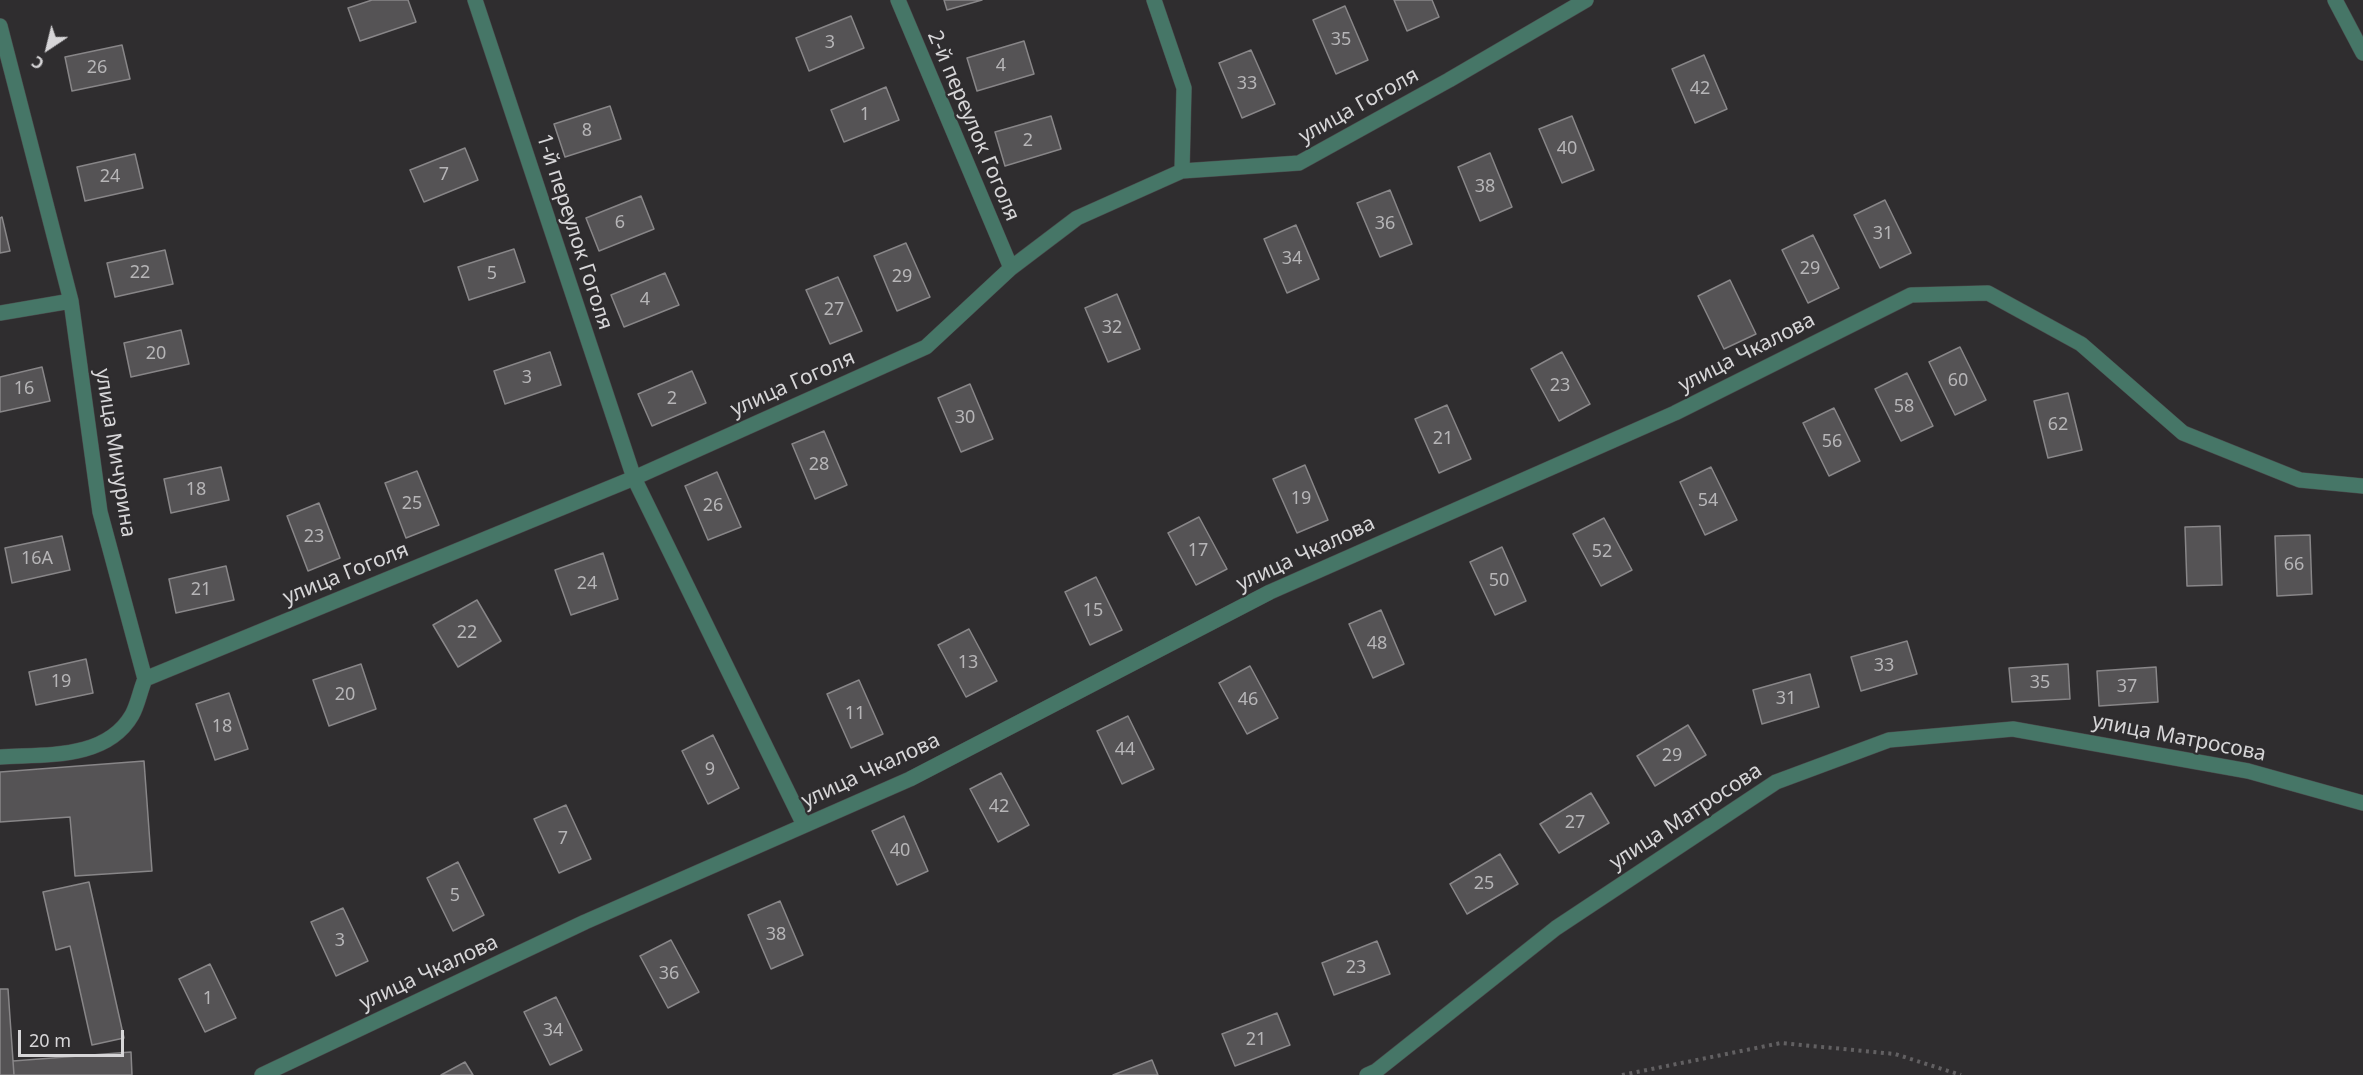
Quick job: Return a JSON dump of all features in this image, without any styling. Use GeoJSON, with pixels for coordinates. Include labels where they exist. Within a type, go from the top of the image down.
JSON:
{"type":"FeatureCollection","features":[{"type":"Feature","properties":{"kind":"street","name":"1-й переулок Гоголя"},"geometry":{"type":"LineString","coordinates":[[475,0],[634,478],[804,825]]}},
{"type":"Feature","properties":{"kind":"street","name":"2-й переулок Гоголя"},"geometry":{"type":"LineString","coordinates":[[898,0],[1011,268]]}},
{"type":"Feature","properties":{"kind":"street"},"geometry":{"type":"LineString","coordinates":[[1154,0],[1184,88],[1182,171]]}},
{"type":"Feature","properties":{"kind":"street"},"geometry":{"type":"LineString","coordinates":[[2335,0],[2363,52]]}},
{"type":"Feature","properties":{"kind":"street","name":"улица Гоголя"},"geometry":{"type":"LineString","coordinates":[[145,679],[634,478],[926,347],[1011,268],[1077,218],[1182,171],[1299,163],[1585,1]]}},
{"type":"Feature","properties":{"kind":"street","name":"улица Мичурина"},"geometry":{"type":"LineString","coordinates":[[0,26],[71,301],[100,512],[145,679]]}},
{"type":"Feature","properties":{"kind":"street","name":"улица Чкалова"},"geometry":{"type":"LineString","coordinates":[[262,1075],[585,922],[910,778],[1270,592],[1675,413],[1911,294],[1988,293],[2081,344],[2183,433],[2300,480],[2363,486]]}},
{"type":"Feature","properties":{"kind":"street"},"geometry":{"type":"LineString","coordinates":[[0,313],[71,301]]}},
{"type":"Feature","properties":{"kind":"street"},"geometry":{"type":"LineString","coordinates":[[0,757],[75,752],[94,747],[122,728],[132,713],[145,679]]}},
{"type":"Feature","properties":{"kind":"street","name":"улица Матросова"},"geometry":{"type":"LineString","coordinates":[[1367,1075],[1376,1071],[1556,928],[1776,782],[1889,740],[2013,729],[2248,771],[2363,803]]}},
{"type":"Feature","properties":{"kind":"path"},"geometry":{"type":"LineString","coordinates":[[1622,1075],[1781,1043],[1895,1054],[1961,1075]]}},
{"type":"Feature","properties":{"kind":"building"},"geometry":{"type":"Polygon","coordinates":[[[372,0],[408,0],[416,22],[360,41],[348,8],[372,0]]]}},
{"type":"Feature","properties":{"kind":"building"},"geometry":{"type":"Polygon","coordinates":[[[944,0],[982,0],[947,10],[944,0]]]}},
{"type":"Feature","properties":{"kind":"building"},"geometry":{"type":"Polygon","coordinates":[[[1394,0],[1432,0],[1439,17],[1407,31],[1394,0]]]}},
{"type":"Feature","properties":{"kind":"building"},"geometry":{"type":"Polygon","coordinates":[[[1345,6],[1368,60],[1336,74],[1313,20],[1345,6]]]}},
{"type":"Feature","properties":{"kind":"building"},"geometry":{"type":"Polygon","coordinates":[[[851,16],[864,48],[809,71],[796,38],[851,16]]]}},
{"type":"Feature","properties":{"kind":"building"},"geometry":{"type":"Polygon","coordinates":[[[1024,41],[1034,74],[977,91],[967,58],[1024,41]]]}},
{"type":"Feature","properties":{"kind":"building"},"geometry":{"type":"Polygon","coordinates":[[[122,45],[130,79],[72,91],[65,57],[122,45]]]}},
{"type":"Feature","properties":{"kind":"building"},"geometry":{"type":"Polygon","coordinates":[[[1251,50],[1275,104],[1242,118],[1219,63],[1251,50]]]}},
{"type":"Feature","properties":{"kind":"building"},"geometry":{"type":"Polygon","coordinates":[[[1704,55],[1727,109],[1695,123],[1672,69],[1704,55]]]}},
{"type":"Feature","properties":{"kind":"building"},"geometry":{"type":"Polygon","coordinates":[[[886,87],[899,120],[844,142],[831,110],[886,87]]]}},
{"type":"Feature","properties":{"kind":"building"},"geometry":{"type":"Polygon","coordinates":[[[610,106],[621,139],[565,157],[554,124],[610,106]]]}},
{"type":"Feature","properties":{"kind":"building"},"geometry":{"type":"Polygon","coordinates":[[[1051,116],[1061,149],[1005,166],[995,132],[1051,116]]]}},
{"type":"Feature","properties":{"kind":"building"},"geometry":{"type":"Polygon","coordinates":[[[1572,116],[1594,170],[1562,183],[1539,129],[1572,116]]]}},
{"type":"Feature","properties":{"kind":"building"},"geometry":{"type":"Polygon","coordinates":[[[465,148],[478,180],[424,202],[410,170],[465,148]]]}},
{"type":"Feature","properties":{"kind":"building"},"geometry":{"type":"Polygon","coordinates":[[[1490,153],[1512,207],[1480,221],[1458,167],[1490,153]]]}},
{"type":"Feature","properties":{"kind":"building"},"geometry":{"type":"Polygon","coordinates":[[[135,154],[143,188],[85,201],[77,167],[135,154]]]}},
{"type":"Feature","properties":{"kind":"building"},"geometry":{"type":"Polygon","coordinates":[[[1390,190],[1412,244],[1380,257],[1357,203],[1390,190]]]}},
{"type":"Feature","properties":{"kind":"building"},"geometry":{"type":"Polygon","coordinates":[[[641,196],[654,229],[599,251],[586,218],[641,196]]]}},
{"type":"Feature","properties":{"kind":"building"},"geometry":{"type":"Polygon","coordinates":[[[1885,200],[1911,253],[1880,268],[1854,215],[1885,200]]]}},
{"type":"Feature","properties":{"kind":"building"},"geometry":{"type":"Polygon","coordinates":[[[2,217],[10,251],[0,253],[0,218],[2,217]]]}},
{"type":"Feature","properties":{"kind":"building"},"geometry":{"type":"Polygon","coordinates":[[[1296,225],[1319,279],[1287,293],[1264,239],[1296,225]]]}},
{"type":"Feature","properties":{"kind":"building"},"geometry":{"type":"Polygon","coordinates":[[[1813,235],[1839,288],[1808,303],[1782,250],[1813,235]]]}},
{"type":"Feature","properties":{"kind":"building"},"geometry":{"type":"Polygon","coordinates":[[[906,243],[930,297],[897,311],[874,256],[906,243]]]}},
{"type":"Feature","properties":{"kind":"building"},"geometry":{"type":"Polygon","coordinates":[[[514,249],[525,282],[469,300],[458,267],[514,249]]]}},
{"type":"Feature","properties":{"kind":"building"},"geometry":{"type":"Polygon","coordinates":[[[165,250],[173,284],[115,297],[107,263],[165,250]]]}},
{"type":"Feature","properties":{"kind":"building"},"geometry":{"type":"Polygon","coordinates":[[[665,273],[679,305],[624,327],[611,295],[665,273]]]}},
{"type":"Feature","properties":{"kind":"building"},"geometry":{"type":"Polygon","coordinates":[[[838,277],[862,331],[830,344],[806,290],[838,277]]]}},
{"type":"Feature","properties":{"kind":"building"},"geometry":{"type":"Polygon","coordinates":[[[1730,280],[1756,334],[1724,349],[1698,296],[1730,280]]]}},
{"type":"Feature","properties":{"kind":"building"},"geometry":{"type":"Polygon","coordinates":[[[1117,294],[1140,349],[1108,362],[1085,308],[1117,294]]]}},
{"type":"Feature","properties":{"kind":"building"},"geometry":{"type":"Polygon","coordinates":[[[181,330],[189,364],[131,377],[124,343],[181,330]]]}},
{"type":"Feature","properties":{"kind":"building"},"geometry":{"type":"Polygon","coordinates":[[[1960,347],[1986,400],[1955,415],[1929,362],[1960,347]]]}},
{"type":"Feature","properties":{"kind":"building"},"geometry":{"type":"Polygon","coordinates":[[[550,352],[561,385],[505,404],[494,371],[550,352]]]}},
{"type":"Feature","properties":{"kind":"building"},"geometry":{"type":"Polygon","coordinates":[[[1562,352],[1590,404],[1559,421],[1531,369],[1562,352]]]}},
{"type":"Feature","properties":{"kind":"building"},"geometry":{"type":"Polygon","coordinates":[[[42,367],[50,401],[0,412],[0,377],[42,367]]]}},
{"type":"Feature","properties":{"kind":"building"},"geometry":{"type":"Polygon","coordinates":[[[692,371],[706,403],[652,426],[638,394],[692,371]]]}},
{"type":"Feature","properties":{"kind":"building"},"geometry":{"type":"Polygon","coordinates":[[[1907,373],[1933,426],[1901,441],[1875,389],[1907,373]]]}},
{"type":"Feature","properties":{"kind":"building"},"geometry":{"type":"Polygon","coordinates":[[[970,384],[993,439],[961,452],[938,398],[970,384]]]}},
{"type":"Feature","properties":{"kind":"building"},"geometry":{"type":"Polygon","coordinates":[[[2068,393],[2082,450],[2048,458],[2034,401],[2068,393]]]}},
{"type":"Feature","properties":{"kind":"building"},"geometry":{"type":"Polygon","coordinates":[[[1447,405],[1471,459],[1439,473],[1415,419],[1447,405]]]}},
{"type":"Feature","properties":{"kind":"building"},"geometry":{"type":"Polygon","coordinates":[[[1834,408],[1860,461],[1829,476],[1803,423],[1834,408]]]}},
{"type":"Feature","properties":{"kind":"building"},"geometry":{"type":"Polygon","coordinates":[[[824,431],[847,485],[815,499],[792,444],[824,431]]]}},
{"type":"Feature","properties":{"kind":"building"},"geometry":{"type":"Polygon","coordinates":[[[1305,465],[1328,520],[1297,533],[1273,479],[1305,465]]]}},
{"type":"Feature","properties":{"kind":"building"},"geometry":{"type":"Polygon","coordinates":[[[221,467],[229,500],[171,513],[164,479],[221,467]]]}},
{"type":"Feature","properties":{"kind":"building"},"geometry":{"type":"Polygon","coordinates":[[[1711,467],[1737,520],[1705,535],[1680,482],[1711,467]]]}},
{"type":"Feature","properties":{"kind":"building"},"geometry":{"type":"Polygon","coordinates":[[[417,471],[439,525],[406,538],[385,483],[417,471]]]}},
{"type":"Feature","properties":{"kind":"building"},"geometry":{"type":"Polygon","coordinates":[[[717,472],[741,527],[708,540],[685,486],[717,472]]]}},
{"type":"Feature","properties":{"kind":"building"},"geometry":{"type":"Polygon","coordinates":[[[319,503],[340,558],[308,571],[287,516],[319,503]]]}},
{"type":"Feature","properties":{"kind":"building"},"geometry":{"type":"Polygon","coordinates":[[[1199,517],[1227,569],[1196,585],[1168,533],[1199,517]]]}},
{"type":"Feature","properties":{"kind":"building"},"geometry":{"type":"Polygon","coordinates":[[[1604,518],[1632,570],[1601,586],[1573,534],[1604,518]]]}},
{"type":"Feature","properties":{"kind":"building"},"geometry":{"type":"Polygon","coordinates":[[[2220,526],[2222,585],[2187,586],[2185,527],[2220,526]]]}},
{"type":"Feature","properties":{"kind":"building"},"geometry":{"type":"Polygon","coordinates":[[[2310,535],[2312,594],[2277,596],[2275,536],[2310,535]]]}},
{"type":"Feature","properties":{"kind":"building"},"geometry":{"type":"Polygon","coordinates":[[[62,536],[70,570],[12,583],[5,548],[62,536]]]}},
{"type":"Feature","properties":{"kind":"building"},"geometry":{"type":"Polygon","coordinates":[[[1502,547],[1526,601],[1495,615],[1470,562],[1502,547]]]}},
{"type":"Feature","properties":{"kind":"building"},"geometry":{"type":"Polygon","coordinates":[[[603,553],[618,599],[571,615],[555,570],[603,553]]]}},
{"type":"Feature","properties":{"kind":"building"},"geometry":{"type":"Polygon","coordinates":[[[226,566],[234,600],[176,613],[169,579],[226,566]]]}},
{"type":"Feature","properties":{"kind":"building"},"geometry":{"type":"Polygon","coordinates":[[[1096,577],[1122,630],[1090,645],[1065,592],[1096,577]]]}},
{"type":"Feature","properties":{"kind":"building"},"geometry":{"type":"Polygon","coordinates":[[[477,600],[501,641],[458,667],[433,625],[477,600]]]}},
{"type":"Feature","properties":{"kind":"building"},"geometry":{"type":"Polygon","coordinates":[[[1381,610],[1404,664],[1373,678],[1349,624],[1381,610]]]}},
{"type":"Feature","properties":{"kind":"building"},"geometry":{"type":"Polygon","coordinates":[[[969,629],[997,681],[966,697],[938,645],[969,629]]]}},
{"type":"Feature","properties":{"kind":"building"},"geometry":{"type":"Polygon","coordinates":[[[1907,641],[1917,674],[1861,691],[1851,657],[1907,641]]]}},
{"type":"Feature","properties":{"kind":"building"},"geometry":{"type":"Polygon","coordinates":[[[86,659],[93,693],[36,705],[29,672],[86,659]]]}},
{"type":"Feature","properties":{"kind":"building"},"geometry":{"type":"Polygon","coordinates":[[[361,664],[376,709],[329,726],[313,680],[361,664]]]}},
{"type":"Feature","properties":{"kind":"building"},"geometry":{"type":"Polygon","coordinates":[[[2068,664],[2070,699],[2012,702],[2009,668],[2068,664]]]}},
{"type":"Feature","properties":{"kind":"building"},"geometry":{"type":"Polygon","coordinates":[[[1250,666],[1278,718],[1247,734],[1219,683],[1250,666]]]}},
{"type":"Feature","properties":{"kind":"building"},"geometry":{"type":"Polygon","coordinates":[[[2156,667],[2158,702],[2099,706],[2097,671],[2156,667]]]}},
{"type":"Feature","properties":{"kind":"building"},"geometry":{"type":"Polygon","coordinates":[[[1810,674],[1819,707],[1762,724],[1753,690],[1810,674]]]}},
{"type":"Feature","properties":{"kind":"building"},"geometry":{"type":"Polygon","coordinates":[[[859,680],[883,734],[851,748],[827,694],[859,680]]]}},
{"type":"Feature","properties":{"kind":"building"},"geometry":{"type":"Polygon","coordinates":[[[229,693],[248,749],[215,760],[196,704],[229,693]]]}},
{"type":"Feature","properties":{"kind":"building"},"geometry":{"type":"Polygon","coordinates":[[[1128,716],[1154,769],[1122,784],[1097,731],[1128,716]]]}},
{"type":"Feature","properties":{"kind":"building"},"geometry":{"type":"Polygon","coordinates":[[[1688,725],[1706,755],[1655,786],[1637,756],[1688,725]]]}},
{"type":"Feature","properties":{"kind":"building"},"geometry":{"type":"Polygon","coordinates":[[[713,735],[739,788],[708,804],[682,751],[713,735]]]}},
{"type":"Feature","properties":{"kind":"building"},"geometry":{"type":"Polygon","coordinates":[[[144,761],[152,871],[75,876],[70,817],[0,822],[0,772],[144,761]]]}},
{"type":"Feature","properties":{"kind":"building"},"geometry":{"type":"Polygon","coordinates":[[[1001,773],[1029,825],[998,842],[970,789],[1001,773]]]}},
{"type":"Feature","properties":{"kind":"building"},"geometry":{"type":"Polygon","coordinates":[[[1591,793],[1609,823],[1559,853],[1540,824],[1591,793]]]}},
{"type":"Feature","properties":{"kind":"building"},"geometry":{"type":"Polygon","coordinates":[[[566,805],[591,859],[559,873],[534,819],[566,805]]]}},
{"type":"Feature","properties":{"kind":"building"},"geometry":{"type":"Polygon","coordinates":[[[904,816],[928,871],[897,885],[872,831],[904,816]]]}},
{"type":"Feature","properties":{"kind":"building"},"geometry":{"type":"Polygon","coordinates":[[[1500,854],[1518,884],[1467,914],[1450,884],[1500,854]]]}},
{"type":"Feature","properties":{"kind":"building"},"geometry":{"type":"Polygon","coordinates":[[[458,862],[484,915],[453,931],[427,878],[458,862]]]}},
{"type":"Feature","properties":{"kind":"building"},"geometry":{"type":"Polygon","coordinates":[[[89,882],[124,1038],[92,1045],[70,946],[56,950],[43,892],[89,882]]]}},
{"type":"Feature","properties":{"kind":"building"},"geometry":{"type":"Polygon","coordinates":[[[780,901],[803,955],[771,969],[748,915],[780,901]]]}},
{"type":"Feature","properties":{"kind":"building"},"geometry":{"type":"Polygon","coordinates":[[[343,908],[368,961],[336,976],[311,922],[343,908]]]}},
{"type":"Feature","properties":{"kind":"building"},"geometry":{"type":"Polygon","coordinates":[[[671,940],[699,992],[668,1008],[640,956],[671,940]]]}},
{"type":"Feature","properties":{"kind":"building"},"geometry":{"type":"Polygon","coordinates":[[[1377,941],[1390,974],[1334,995],[1322,963],[1377,941]]]}},
{"type":"Feature","properties":{"kind":"building"},"geometry":{"type":"Polygon","coordinates":[[[210,964],[236,1018],[205,1032],[179,979],[210,964]]]}},
{"type":"Feature","properties":{"kind":"building"},"geometry":{"type":"Polygon","coordinates":[[[0,989],[8,989],[14,1075],[0,1075],[0,989]]]}},
{"type":"Feature","properties":{"kind":"building"},"geometry":{"type":"Polygon","coordinates":[[[556,997],[582,1050],[550,1065],[524,1012],[556,997]]]}},
{"type":"Feature","properties":{"kind":"building"},"geometry":{"type":"Polygon","coordinates":[[[1277,1013],[1290,1045],[1235,1066],[1222,1034],[1277,1013]]]}},
{"type":"Feature","properties":{"kind":"building"},"geometry":{"type":"Polygon","coordinates":[[[131,1052],[132,1075],[14,1075],[13,1061],[131,1052]]]}},
{"type":"Feature","properties":{"kind":"building"},"geometry":{"type":"Polygon","coordinates":[[[1152,1060],[1158,1075],[1113,1075],[1152,1060]]]}},
{"type":"Feature","properties":{"kind":"building"},"geometry":{"type":"Polygon","coordinates":[[[465,1062],[473,1075],[441,1075],[465,1062]]]}}]}
